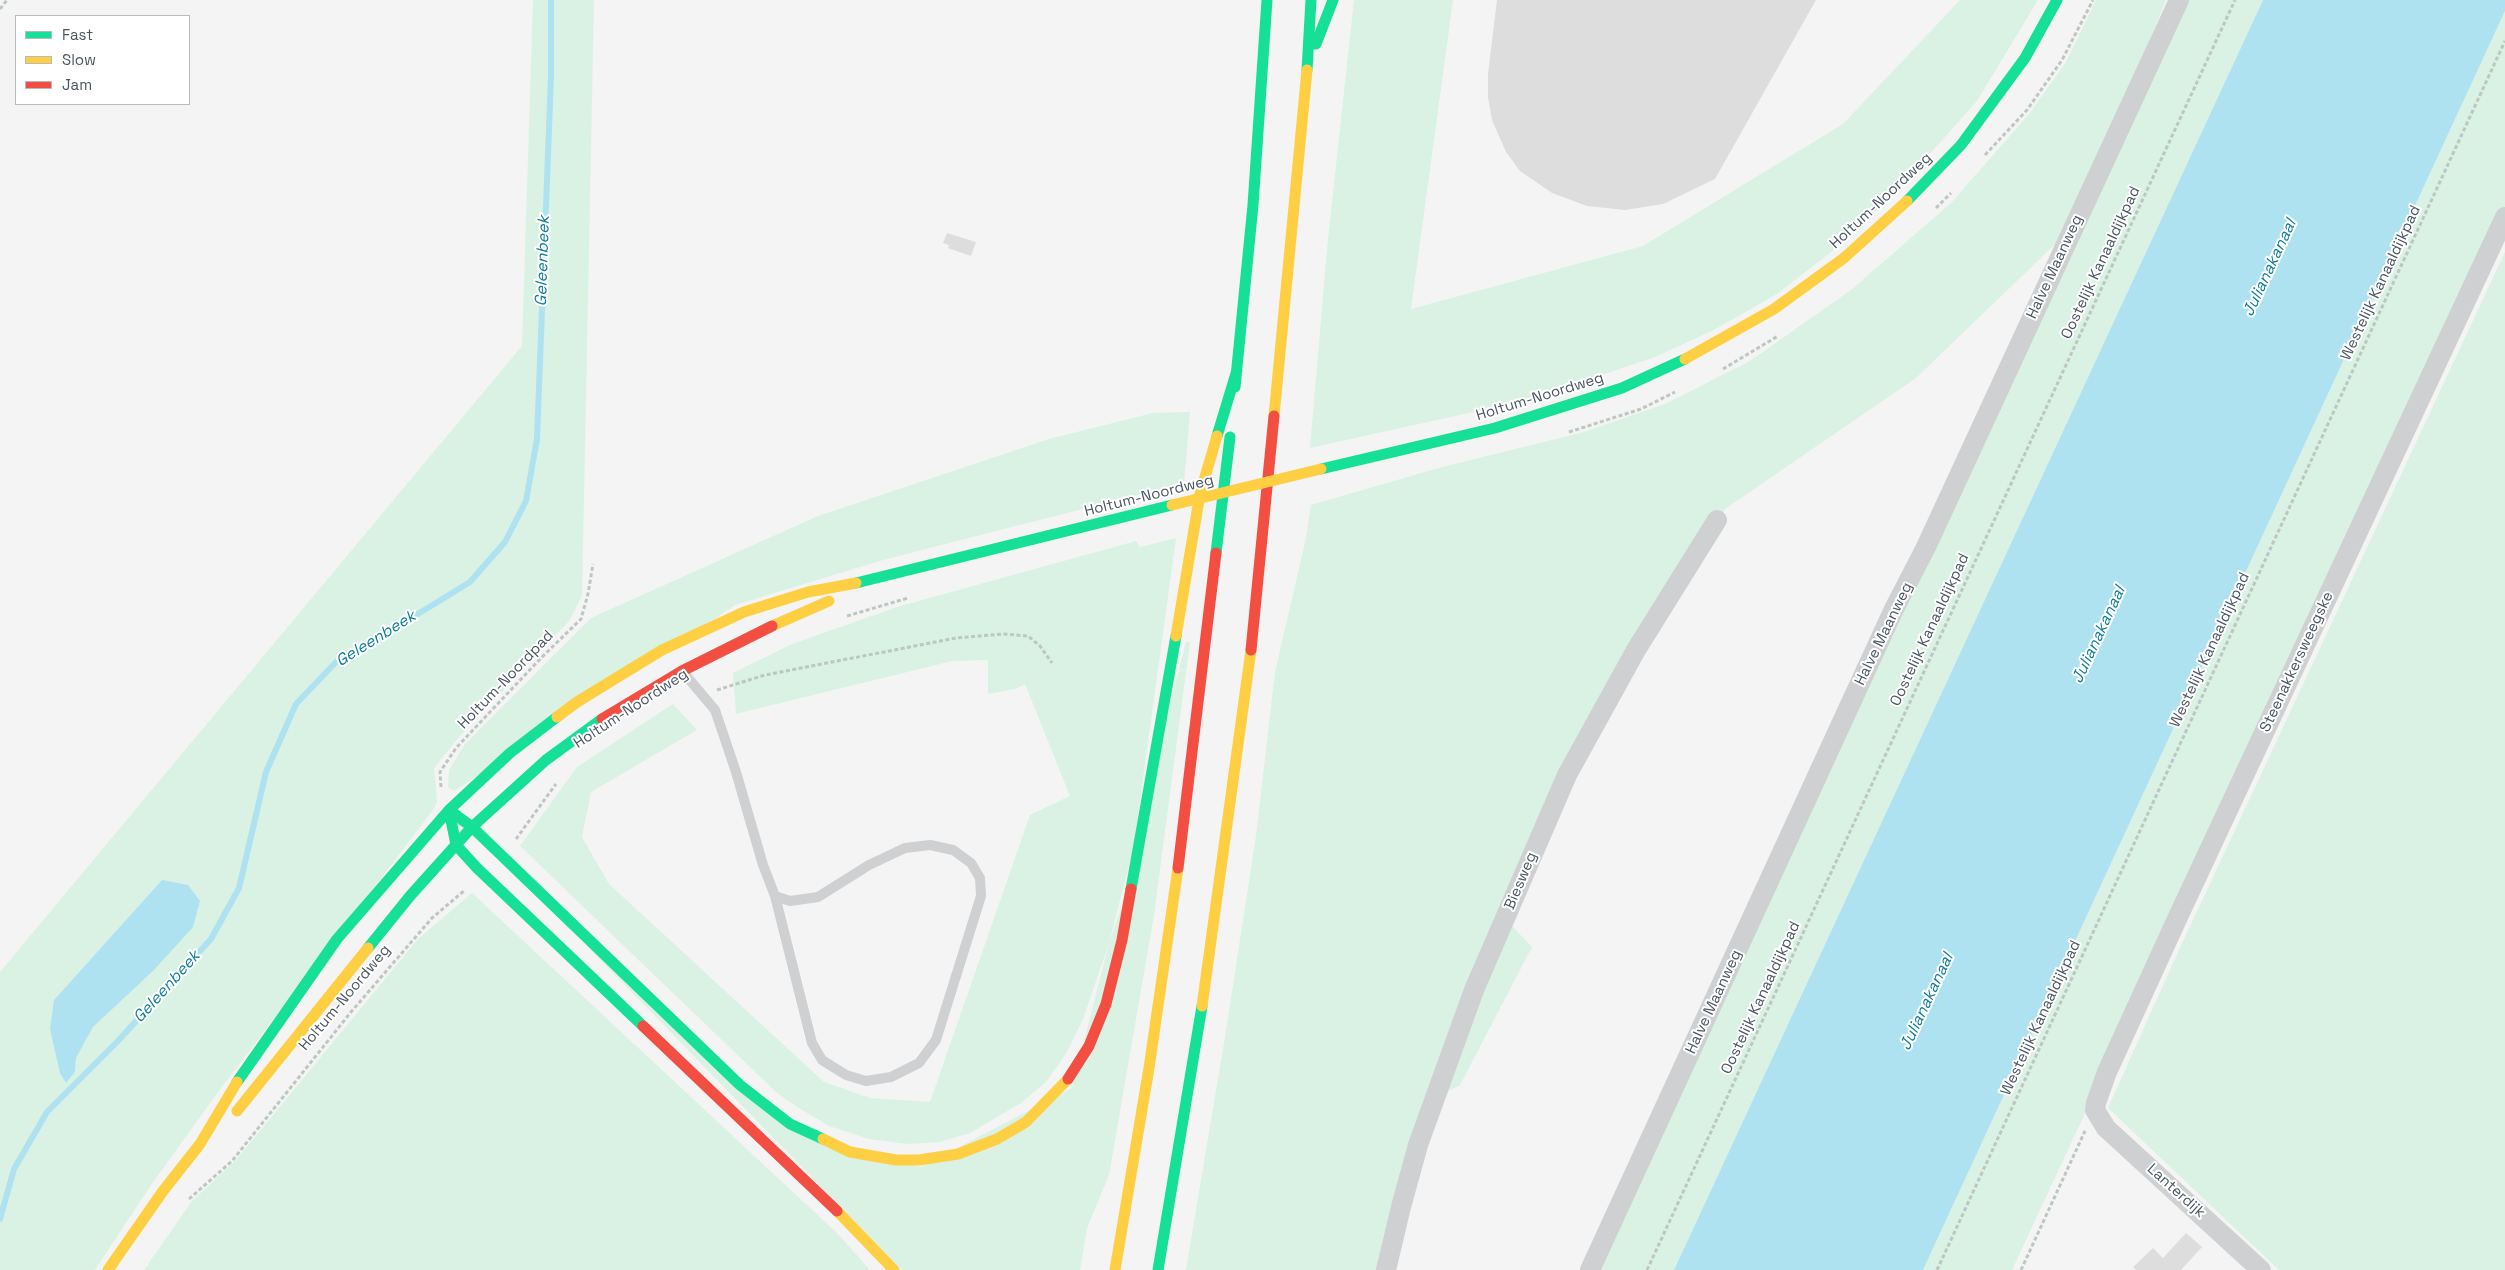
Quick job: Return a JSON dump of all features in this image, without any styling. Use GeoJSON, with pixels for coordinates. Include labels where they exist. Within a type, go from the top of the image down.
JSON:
{"type":"FeatureCollection","features":[{"type":"Feature","properties":{"kind":"main road"},"geometry":{"type":"LineString","coordinates":[[1115,1270],[1150,1068],[1182,843],[1210,618],[1253,205],[1267,0]]}},
{"type":"Feature","properties":{"kind":"main road"},"geometry":{"type":"LineString","coordinates":[[1158,1270],[1193,1071],[1230,812],[1252,637],[1307,66],[1311,0]]}},
{"type":"Feature","properties":{"kind":"main road"},"geometry":{"type":"LineString","coordinates":[[1307,66],[1333,0]]}},
{"type":"Feature","properties":{"kind":"main road","name":"Holtum-Noordweg"},"geometry":{"type":"LineString","coordinates":[[200,1144],[241,1107],[332,990],[410,896],[472,827],[546,760],[606,716],[672,660],[744,612],[808,592],[889,576],[1495,428],[1614,390],[1701,352],[1774,309],[1844,258],[1886,222],[1961,146],[2025,58],[2057,0]]}},
{"type":"Feature","properties":{"kind":"main road"},"geometry":{"type":"LineString","coordinates":[[448,810],[472,827],[740,1085],[790,1124],[850,1152],[874,1158],[919,1160],[958,1154],[978,1148],[1026,1122],[1054,1097],[1079,1064],[1098,1027],[1106,1004],[1122,940],[1164,711],[1200,494],[1237,370]]}},
{"type":"Feature","properties":{"kind":"main road","name":"Holtum-Noordweg"},"geometry":{"type":"LineString","coordinates":[[108,1270],[163,1191],[200,1144],[225,1101],[276,1024],[337,939],[448,810],[510,753],[577,702],[672,660],[753,634],[889,576]]}},
{"type":"Feature","properties":{"kind":"main road"},"geometry":{"type":"LineString","coordinates":[[448,810],[456,845],[482,873],[824,1197],[894,1270]]}},
{"type":"Feature","properties":{"kind":"street","name":"Halve Maanweg"},"geometry":{"type":"LineString","coordinates":[[1590,1270],[1894,609],[1926,547],[2179,0]]}},
{"type":"Feature","properties":{"kind":"street","name":"Steenakkersweegske"},"geometry":{"type":"LineString","coordinates":[[2095,1110],[2098,1094],[2111,1063],[2505,217]]}},
{"type":"Feature","properties":{"kind":"street","name":"Biesweg"},"geometry":{"type":"LineString","coordinates":[[1386,1270],[1418,1145],[1474,990],[1566,774],[1636,650],[1717,520]]}},
{"type":"Feature","properties":{"kind":"street","name":"Lanterdijk"},"geometry":{"type":"LineString","coordinates":[[2095,1110],[2106,1128],[2261,1270]]}},
{"type":"Feature","properties":{"kind":"lane"},"geometry":{"type":"LineString","coordinates":[[672,660],[705,695],[718,718],[763,865],[775,896],[812,1044],[822,1060],[846,1075],[866,1081],[891,1077],[919,1063],[936,1040],[981,896],[980,878],[971,863],[953,850],[930,845],[905,848],[869,866],[818,897],[790,901],[775,896]]}},
{"type":"Feature","properties":{"kind":"path"},"geometry":{"type":"LineString","coordinates":[[0,9],[7,0]]}},
{"type":"Feature","properties":{"kind":"path","name":"Oostelijk Kanaaldijkpad"},"geometry":{"type":"LineString","coordinates":[[1647,1270],[2236,0]]}},
{"type":"Feature","properties":{"kind":"path","name":"Westelijk Kanaaldijkpad"},"geometry":{"type":"LineString","coordinates":[[1937,1270],[2505,40]]}},
{"type":"Feature","properties":{"kind":"path","name":"Holtum-Noordpad"},"geometry":{"type":"LineString","coordinates":[[448,810],[442,796],[440,772],[456,748],[541,658],[581,619],[588,594],[593,564]]}},
{"type":"Feature","properties":{"kind":"path"},"geometry":{"type":"LineString","coordinates":[[841,617],[917,595]]}},
{"type":"Feature","properties":{"kind":"path"},"geometry":{"type":"LineString","coordinates":[[705,695],[724,687],[765,676],[956,638],[1003,634],[1028,636],[1040,646],[1052,663]]}},
{"type":"Feature","properties":{"kind":"path"},"geometry":{"type":"LineString","coordinates":[[501,856],[533,818],[557,783]]}},
{"type":"Feature","properties":{"kind":"path","name":"Holtum-Noordweg"},"geometry":{"type":"LineString","coordinates":[[188,1200],[232,1161],[351,1012],[432,918],[460,895],[482,873]]}},
{"type":"Feature","properties":{"kind":"path"},"geometry":{"type":"LineString","coordinates":[[2021,1270],[2095,1110]]}},
{"type":"Feature","properties":{"kind":"green space"},"geometry":{"type":"Polygon","coordinates":[[[533,0],[594,0],[582,596],[570,620],[459,737],[434,768],[437,802],[433,810],[221,1088],[151,1185],[95,1270],[0,1270],[0,972],[522,346],[533,0]],[[162,880],[54,1000],[65,1083],[75,1072],[76,1058],[93,1027],[153,971],[162,880]]]}},
{"type":"Feature","properties":{"kind":"green space"},"geometry":{"type":"Polygon","coordinates":[[[1354,0],[1453,0],[1411,309],[1643,246],[1843,124],[1960,0],[2038,0],[1977,101],[1895,193],[1839,246],[1777,294],[1714,330],[1655,357],[1528,400],[1310,448],[1328,239],[1354,0]]]}},
{"type":"Feature","properties":{"kind":"green space"},"geometry":{"type":"Polygon","coordinates":[[[2096,0],[2166,0],[2078,216],[2188,0],[2263,0],[1674,1270],[1593,1270],[2074,226],[1916,378],[1725,509],[1582,753],[1511,925],[1532,947],[1460,1085],[1441,1095],[1390,1270],[1186,1270],[1256,836],[1275,672],[1306,538],[1311,505],[1442,467],[1584,432],[1665,404],[1750,361],[1851,290],[1951,203],[2029,114],[2066,62],[2096,0]]]}},
{"type":"Feature","properties":{"kind":"green space"},"geometry":{"type":"Polygon","coordinates":[[[2505,11],[2505,212],[2012,1270],[1923,1270],[2505,11]]]}},
{"type":"Feature","properties":{"kind":"green space"},"geometry":{"type":"Polygon","coordinates":[[[2505,252],[2505,1270],[2279,1270],[2108,1108],[2178,952],[2505,252]]]}},
{"type":"Feature","properties":{"kind":"green space"},"geometry":{"type":"Polygon","coordinates":[[[1190,412],[1184,483],[883,560],[735,605],[454,791],[448,787],[449,770],[465,744],[591,618],[818,516],[1049,439],[1153,413],[1190,412]]]}},
{"type":"Feature","properties":{"kind":"green space"},"geometry":{"type":"Polygon","coordinates":[[[1176,538],[1128,888],[1083,1019],[1067,1052],[1046,1082],[1021,1103],[970,1133],[939,1142],[908,1144],[869,1139],[829,1126],[799,1108],[777,1093],[520,846],[577,767],[673,704],[697,730],[591,792],[582,837],[609,884],[824,1082],[870,1098],[930,1102],[1030,815],[1070,796],[1025,684],[1015,689],[988,694],[988,660],[952,661],[736,714],[733,673],[792,644],[897,607],[1136,541],[1140,547],[1176,538]]]}},
{"type":"Feature","properties":{"kind":"green space"},"geometry":{"type":"Polygon","coordinates":[[[1186,642],[1190,642],[1154,915],[1109,1175],[1087,1228],[1080,1270],[902,1270],[582,941],[788,1130],[921,1167],[1072,1088],[1186,642]]]}},
{"type":"Feature","properties":{"kind":"green space"},"geometry":{"type":"Polygon","coordinates":[[[472,893],[838,1234],[870,1270],[144,1270],[192,1201],[236,1160],[418,939],[472,893]]]}},
{"type":"Feature","properties":{"kind":"water","name":"Julianakanaal"},"geometry":{"type":"Polygon","coordinates":[[[2263,0],[2505,0],[2505,11],[1923,1270],[1674,1270],[2263,0]]]}},
{"type":"Feature","properties":{"kind":"water"},"geometry":{"type":"Polygon","coordinates":[[[162,880],[188,885],[200,901],[193,927],[153,971],[93,1027],[76,1058],[75,1072],[66,1083],[60,1073],[50,1029],[54,1000],[162,880]]]}},
{"type":"Feature","properties":{"kind":"building"},"geometry":{"type":"Polygon","coordinates":[[[1497,0],[1816,0],[1715,179],[1663,204],[1625,210],[1587,206],[1552,193],[1520,171],[1506,152],[1492,120],[1488,97],[1488,74],[1497,0]]]}},
{"type":"Feature","properties":{"kind":"building"},"geometry":{"type":"Polygon","coordinates":[[[947,233],[976,242],[971,256],[948,248],[949,245],[943,243],[947,233]]]}},
{"type":"Feature","properties":{"kind":"building"},"geometry":{"type":"Polygon","coordinates":[[[2186,1233],[2202,1247],[2181,1270],[2136,1270],[2133,1267],[2153,1248],[2163,1258],[2186,1233]]]}},
{"type":"Feature","properties":{"kind":"waterway","name":"Geleenbeek"},"geometry":{"type":"LineString","coordinates":[[0,1219],[14,1169],[47,1112],[117,1042],[211,939],[239,888],[266,772],[296,704],[339,659],[400,625],[470,582],[505,542],[526,501],[537,439],[551,77],[551,0]]}},
{"type":"Feature","properties":{"kind":"traffic: fast"},"geometry":{"type":"LineString","coordinates":[[1235,387],[1253,205],[1267,0]]}},
{"type":"Feature","properties":{"kind":"traffic: fast"},"geometry":{"type":"LineString","coordinates":[[1307,70],[1311,0]]}},
{"type":"Feature","properties":{"kind":"traffic: fast"},"geometry":{"type":"LineString","coordinates":[[1316,44],[1333,0]]}},
{"type":"Feature","properties":{"kind":"traffic: fast"},"geometry":{"type":"LineString","coordinates":[[1907,201],[1961,145],[2025,58],[2057,0]]}},
{"type":"Feature","properties":{"kind":"traffic: fast"},"geometry":{"type":"LineString","coordinates":[[1321,469],[1495,428],[1622,388],[1685,359]]}},
{"type":"Feature","properties":{"kind":"traffic: fast"},"geometry":{"type":"LineString","coordinates":[[1217,436],[1237,370]]}},
{"type":"Feature","properties":{"kind":"traffic: fast"},"geometry":{"type":"LineString","coordinates":[[1216,553],[1230,437]]}},
{"type":"Feature","properties":{"kind":"traffic: fast"},"geometry":{"type":"LineString","coordinates":[[856,583],[1172,505]]}},
{"type":"Feature","properties":{"kind":"traffic: fast"},"geometry":{"type":"LineString","coordinates":[[1131,889],[1176,636]]}},
{"type":"Feature","properties":{"kind":"traffic: fast"},"geometry":{"type":"LineString","coordinates":[[237,1082],[337,939],[449,810],[510,753],[557,717]]}},
{"type":"Feature","properties":{"kind":"traffic: fast"},"geometry":{"type":"LineString","coordinates":[[368,948],[410,896],[472,827],[546,760],[602,719]]}},
{"type":"Feature","properties":{"kind":"traffic: fast"},"geometry":{"type":"LineString","coordinates":[[449,810],[472,827],[740,1085],[790,1124],[823,1139]]}},
{"type":"Feature","properties":{"kind":"traffic: fast"},"geometry":{"type":"LineString","coordinates":[[449,810],[456,845],[477,868],[643,1026]]}},
{"type":"Feature","properties":{"kind":"traffic: fast"},"geometry":{"type":"LineString","coordinates":[[1158,1270],[1202,1006]]}},
{"type":"Feature","properties":{"kind":"traffic: slow"},"geometry":{"type":"LineString","coordinates":[[1274,416],[1307,70]]}},
{"type":"Feature","properties":{"kind":"traffic: slow"},"geometry":{"type":"LineString","coordinates":[[1685,359],[1774,309],[1844,258],[1907,201]]}},
{"type":"Feature","properties":{"kind":"traffic: slow"},"geometry":{"type":"LineString","coordinates":[[1176,636],[1200,494],[1217,436]]}},
{"type":"Feature","properties":{"kind":"traffic: slow"},"geometry":{"type":"LineString","coordinates":[[1172,505],[1321,469]]}},
{"type":"Feature","properties":{"kind":"traffic: slow"},"geometry":{"type":"LineString","coordinates":[[557,717],[577,702],[662,650],[744,612],[808,592],[856,583]]}},
{"type":"Feature","properties":{"kind":"traffic: slow"},"geometry":{"type":"LineString","coordinates":[[772,626],[829,601]]}},
{"type":"Feature","properties":{"kind":"traffic: slow"},"geometry":{"type":"LineString","coordinates":[[1202,1006],[1251,650]]}},
{"type":"Feature","properties":{"kind":"traffic: slow"},"geometry":{"type":"LineString","coordinates":[[1115,1270],[1149,1068],[1178,868]]}},
{"type":"Feature","properties":{"kind":"traffic: slow"},"geometry":{"type":"LineString","coordinates":[[237,1111],[368,948]]}},
{"type":"Feature","properties":{"kind":"traffic: slow"},"geometry":{"type":"LineString","coordinates":[[823,1139],[850,1152],[896,1160],[919,1160],[958,1154],[997,1139],[1026,1122],[1068,1079]]}},
{"type":"Feature","properties":{"kind":"traffic: slow"},"geometry":{"type":"LineString","coordinates":[[108,1270],[163,1191],[200,1144],[237,1082]]}},
{"type":"Feature","properties":{"kind":"traffic: slow"},"geometry":{"type":"LineString","coordinates":[[837,1211],[894,1270]]}},
{"type":"Feature","properties":{"kind":"traffic: jam"},"geometry":{"type":"LineString","coordinates":[[1251,650],[1274,416]]}},
{"type":"Feature","properties":{"kind":"traffic: jam"},"geometry":{"type":"LineString","coordinates":[[1178,868],[1216,553]]}},
{"type":"Feature","properties":{"kind":"traffic: jam"},"geometry":{"type":"LineString","coordinates":[[602,719],[682,671],[772,626]]}},
{"type":"Feature","properties":{"kind":"traffic: jam"},"geometry":{"type":"LineString","coordinates":[[1068,1079],[1089,1046],[1106,1004],[1122,940],[1131,889]]}},
{"type":"Feature","properties":{"kind":"traffic: jam"},"geometry":{"type":"LineString","coordinates":[[643,1026],[837,1211]]}}]}
